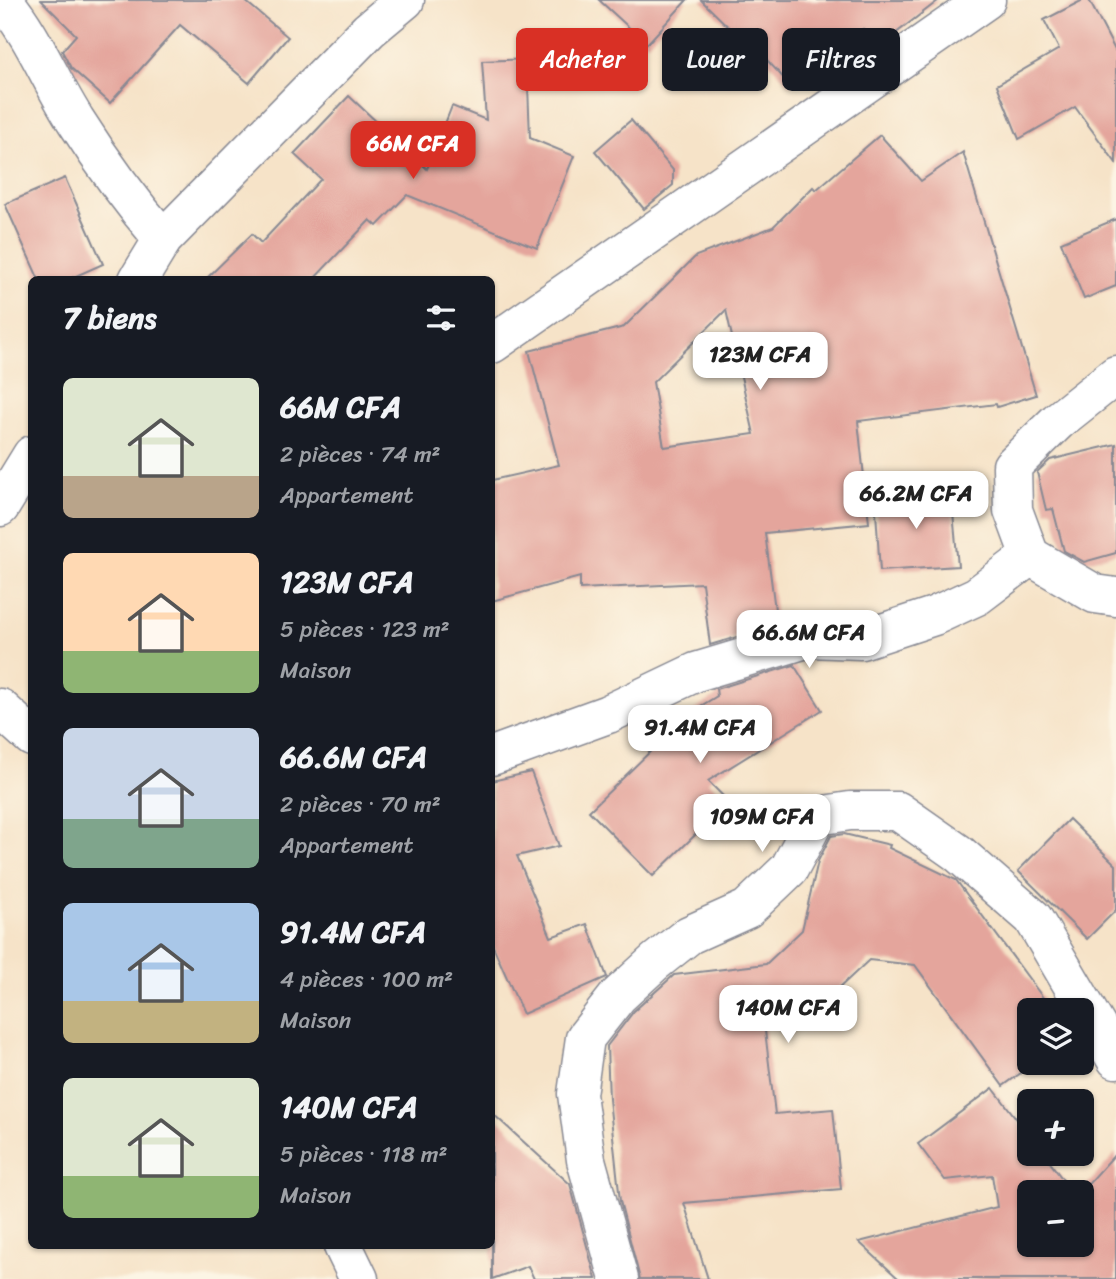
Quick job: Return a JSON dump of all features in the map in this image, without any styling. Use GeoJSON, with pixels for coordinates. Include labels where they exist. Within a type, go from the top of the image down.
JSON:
{"type":"FeatureCollection","features":[{"type":"Feature","properties":{"kind":"street"},"geometry":{"type":"LineString","coordinates":[[3,0],[19,19],[75,119],[130,201],[163,239]]}},
{"type":"Feature","properties":{"kind":"street"},"geometry":{"type":"LineString","coordinates":[[140,276],[163,239],[369,30],[405,0]]}},
{"type":"Feature","properties":{"kind":"street"},"geometry":{"type":"LineString","coordinates":[[495,342],[986,0]]}},
{"type":"Feature","properties":{"kind":"street"},"geometry":{"type":"LineString","coordinates":[[1116,375],[1058,421],[1012,466],[1013,510],[1030,556],[1095,594],[1116,597]]}},
{"type":"Feature","properties":{"kind":"street"},"geometry":{"type":"LineString","coordinates":[[0,507],[28,462]]}},
{"type":"Feature","properties":{"kind":"street"},"geometry":{"type":"LineString","coordinates":[[495,755],[608,713],[696,672],[809,638],[861,640],[934,617],[977,596],[1030,556]]}},
{"type":"Feature","properties":{"kind":"street"},"geometry":{"type":"LineString","coordinates":[[0,708],[28,733]]}},
{"type":"Feature","properties":{"kind":"street"},"geometry":{"type":"LineString","coordinates":[[619,1279],[586,1160],[577,1094],[586,1038],[618,996],[655,962],[689,935],[747,909],[789,869],[817,816],[850,811],[898,811],[958,853],[1033,918],[1116,1059]]}},
{"type":"Feature","properties":{"kind":"street"},"geometry":{"type":"LineString","coordinates":[[344,1249],[359,1279]]}},
{"type":"Feature","properties":{"kind":"building"},"geometry":{"type":"Polygon","coordinates":[[[41,0],[244,0],[288,37],[249,83],[180,25],[110,103],[71,68],[62,51],[76,35],[41,0]]]}},
{"type":"Feature","properties":{"kind":"building"},"geometry":{"type":"Polygon","coordinates":[[[599,0],[687,0],[648,43],[648,28],[630,28],[599,0]]]}},
{"type":"Feature","properties":{"kind":"building"},"geometry":{"type":"Polygon","coordinates":[[[701,0],[939,0],[900,30],[782,28],[782,76],[768,61],[768,28],[730,28],[701,0]]]}},
{"type":"Feature","properties":{"kind":"building"},"geometry":{"type":"Polygon","coordinates":[[[1083,0],[1089,0],[1116,52],[1116,163],[1075,107],[1019,139],[997,85],[1059,49],[1044,20],[1083,0]]]}},
{"type":"Feature","properties":{"kind":"building"},"geometry":{"type":"Polygon","coordinates":[[[516,59],[516,91],[528,91],[530,138],[574,156],[537,248],[407,195],[377,226],[370,220],[317,276],[209,276],[252,234],[261,243],[321,179],[294,154],[349,96],[427,169],[452,106],[486,120],[482,61],[516,59]]]}},
{"type":"Feature","properties":{"kind":"building"},"geometry":{"type":"Polygon","coordinates":[[[631,120],[673,170],[673,185],[644,209],[595,151],[631,120]]]}},
{"type":"Feature","properties":{"kind":"building"},"geometry":{"type":"Polygon","coordinates":[[[880,135],[921,181],[963,152],[1036,395],[997,407],[996,404],[858,421],[869,523],[765,533],[777,625],[710,645],[702,583],[580,589],[580,577],[495,600],[495,479],[559,465],[529,351],[624,327],[696,256],[773,227],[813,187],[816,190],[880,135]],[[726,310],[653,382],[664,447],[754,434],[726,310]]]}},
{"type":"Feature","properties":{"kind":"building"},"geometry":{"type":"Polygon","coordinates":[[[65,178],[103,264],[76,276],[37,276],[5,204],[65,178]]]}},
{"type":"Feature","properties":{"kind":"building"},"geometry":{"type":"Polygon","coordinates":[[[1116,219],[1116,286],[1084,299],[1061,242],[1116,219]]]}},
{"type":"Feature","properties":{"kind":"building"},"geometry":{"type":"Polygon","coordinates":[[[1116,444],[1116,553],[1084,562],[1064,551],[1053,509],[1046,510],[1037,472],[1050,460],[1116,444]]]}},
{"type":"Feature","properties":{"kind":"building"},"geometry":{"type":"Polygon","coordinates":[[[951,491],[958,566],[880,571],[875,497],[951,491]]]}},
{"type":"Feature","properties":{"kind":"building"},"geometry":{"type":"Polygon","coordinates":[[[794,665],[822,710],[708,781],[729,802],[653,876],[589,811],[691,712],[717,696],[716,689],[794,665]]]}},
{"type":"Feature","properties":{"kind":"building"},"geometry":{"type":"Polygon","coordinates":[[[531,772],[559,846],[517,856],[551,937],[587,924],[607,977],[523,1014],[495,951],[495,780],[531,772]]]}},
{"type":"Feature","properties":{"kind":"building"},"geometry":{"type":"Polygon","coordinates":[[[1069,819],[1116,865],[1116,910],[1087,939],[1018,871],[1069,819]]]}},
{"type":"Feature","properties":{"kind":"building"},"geometry":{"type":"Polygon","coordinates":[[[844,834],[890,845],[889,848],[956,880],[1043,998],[1017,998],[1018,1075],[1003,1086],[915,965],[869,960],[823,1003],[823,1007],[763,1014],[775,1114],[833,1109],[841,1189],[684,1203],[708,1279],[640,1279],[620,1201],[609,1099],[607,1046],[634,1011],[674,975],[766,964],[802,930],[818,861],[831,836],[844,834]]]}},
{"type":"Feature","properties":{"kind":"building"},"geometry":{"type":"Polygon","coordinates":[[[993,1088],[1017,1119],[1017,1166],[1053,1166],[1063,1180],[1017,1180],[1017,1257],[1094,1257],[1094,1180],[1092,1180],[1116,1153],[1116,1279],[899,1279],[859,1242],[997,1207],[992,1175],[945,1180],[918,1144],[993,1088]]]}},
{"type":"Feature","properties":{"kind":"building"},"geometry":{"type":"Polygon","coordinates":[[[495,1116],[570,1184],[596,1279],[534,1279],[528,1266],[492,1279],[492,1249],[495,1249],[495,1116]]]}}]}
